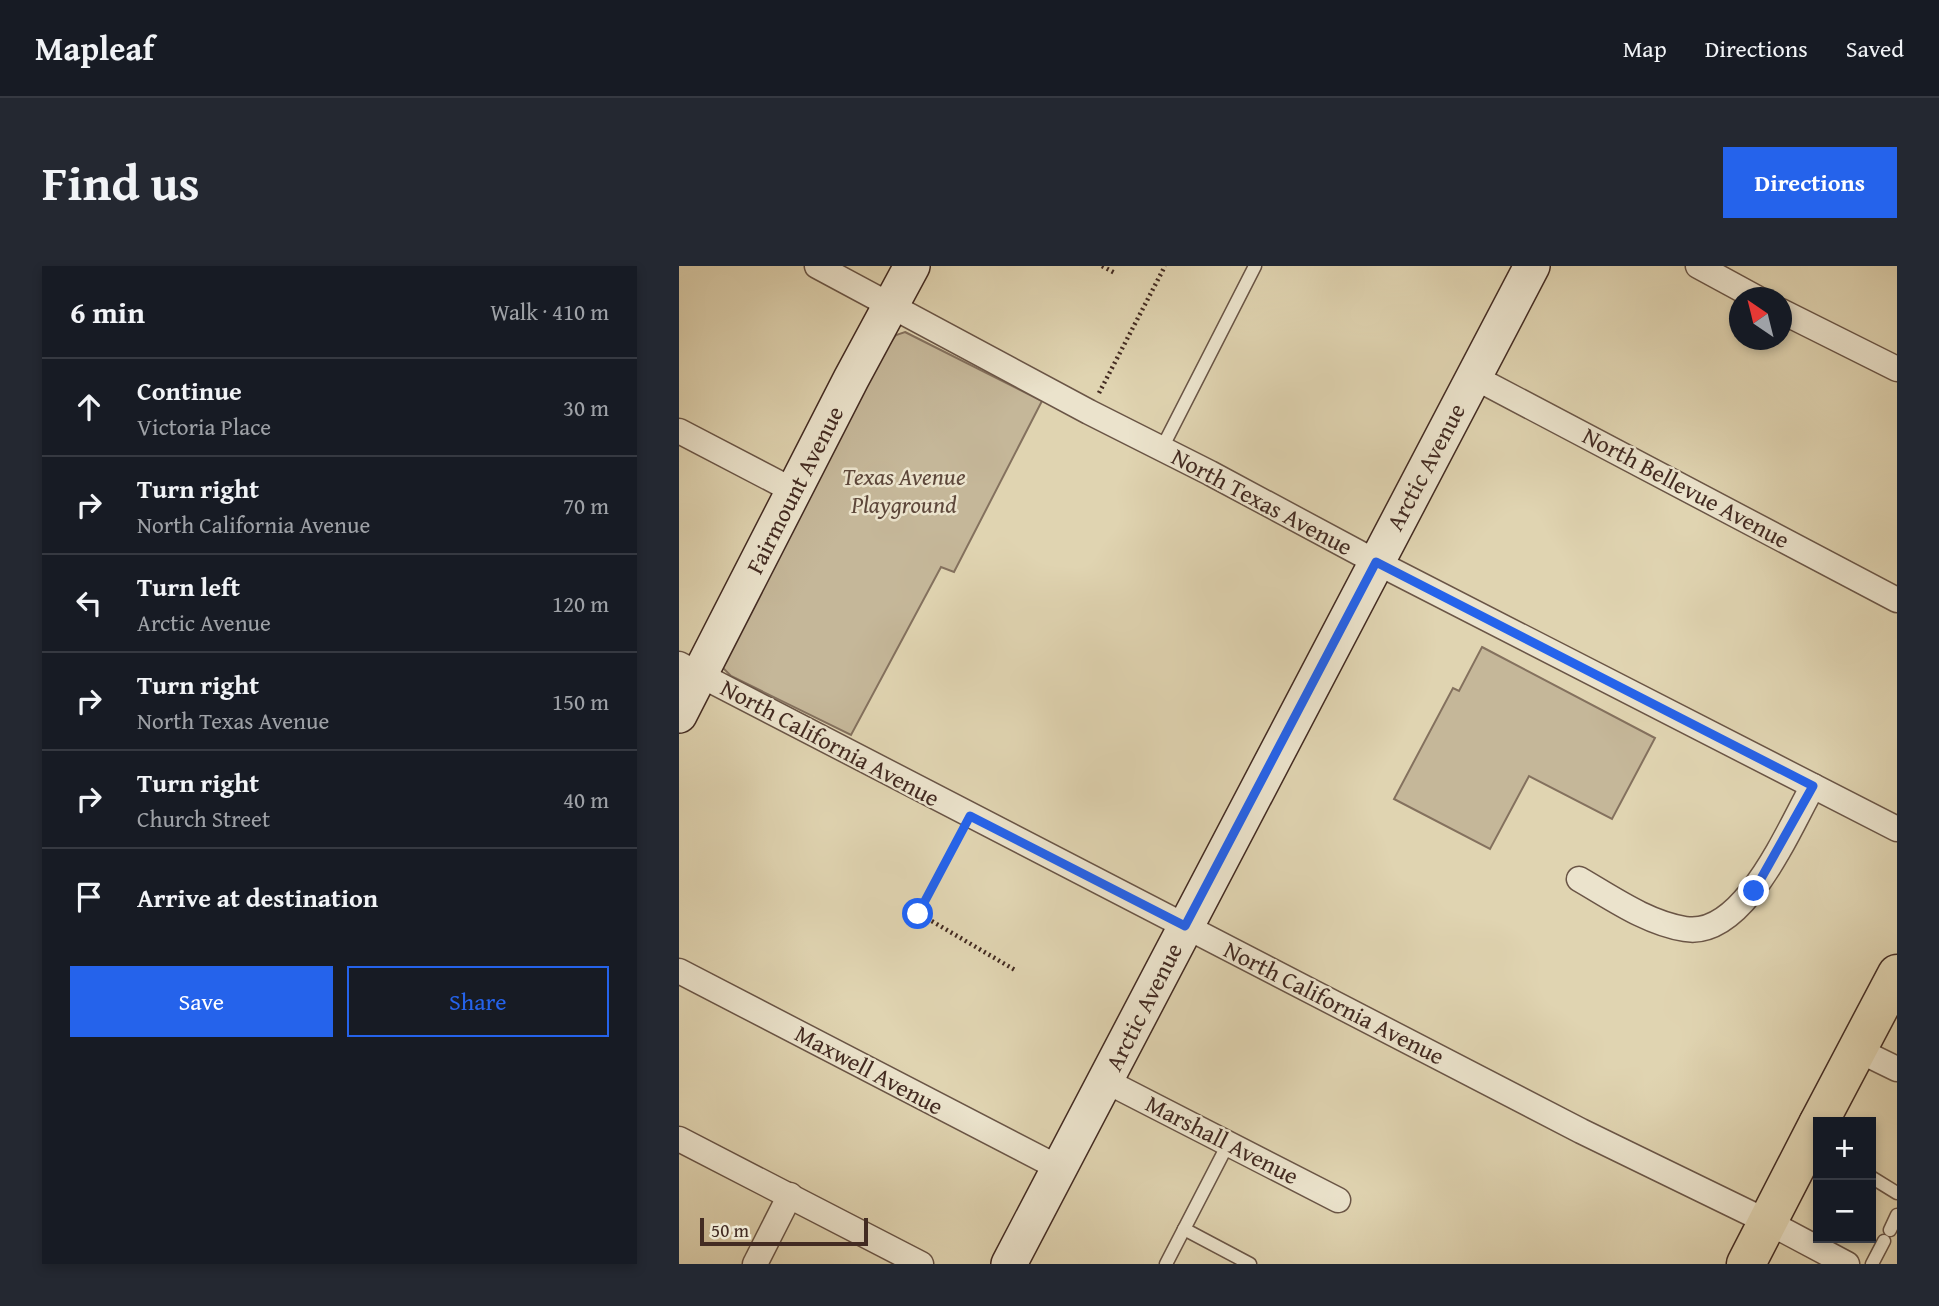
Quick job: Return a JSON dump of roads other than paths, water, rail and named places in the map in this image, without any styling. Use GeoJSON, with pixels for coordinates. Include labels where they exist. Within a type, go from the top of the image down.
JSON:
{"type":"FeatureCollection","features":[{"type":"Feature","properties":{"kind":"highway"},"geometry":{"type":"LineString","coordinates":[[1822,1117],[1897,974]]}},
{"type":"Feature","properties":{"kind":"highway"},"geometry":{"type":"LineString","coordinates":[[1746,1264],[1813,1135]]}},
{"type":"Feature","properties":{"kind":"street","name":"North Texas Avenue"},"geometry":{"type":"LineString","coordinates":[[817,266],[1161,450],[1897,829]]}},
{"type":"Feature","properties":{"kind":"street","name":"Fairmount Avenue"},"geometry":{"type":"LineString","coordinates":[[679,715],[689,670],[795,491],[912,266]]}},
{"type":"Feature","properties":{"kind":"street","name":"Arctic Avenue"},"geometry":{"type":"LineString","coordinates":[[1009,1264],[1532,266]]}},
{"type":"Feature","properties":{"kind":"street"},"geometry":{"type":"LineString","coordinates":[[1698,266],[1737,287]]}},
{"type":"Feature","properties":{"kind":"street"},"geometry":{"type":"LineString","coordinates":[[1792,316],[1897,369]]}},
{"type":"Feature","properties":{"kind":"street","name":"North Bellevue Avenue"},"geometry":{"type":"LineString","coordinates":[[1474,377],[1897,600]]}},
{"type":"Feature","properties":{"kind":"street"},"geometry":{"type":"LineString","coordinates":[[679,431],[795,491]]}},
{"type":"Feature","properties":{"kind":"street","name":"North California Avenue"},"geometry":{"type":"LineString","coordinates":[[689,670],[1581,1131],[1768,1222],[1847,1264]]}},
{"type":"Feature","properties":{"kind":"street"},"geometry":{"type":"LineString","coordinates":[[1579,879],[1669,926],[1688,930],[1703,929],[1719,922],[1740,907],[1754,891],[1813,786]]}},
{"type":"Feature","properties":{"kind":"street","name":"Maxwell Avenue"},"geometry":{"type":"LineString","coordinates":[[679,971],[1059,1168]]}},
{"type":"Feature","properties":{"kind":"street"},"geometry":{"type":"LineString","coordinates":[[1858,1050],[1897,1069]]}},
{"type":"Feature","properties":{"kind":"street","name":"Marshall Avenue"},"geometry":{"type":"LineString","coordinates":[[1106,1081],[1338,1200]]}},
{"type":"Feature","properties":{"kind":"street"},"geometry":{"type":"LineString","coordinates":[[679,1139],[921,1264]]}},
{"type":"Feature","properties":{"kind":"street"},"geometry":{"type":"LineString","coordinates":[[755,1264],[790,1195]]}},
{"type":"Feature","properties":{"kind":"lane"},"geometry":{"type":"LineString","coordinates":[[1161,450],[1255,266]]}},
{"type":"Feature","properties":{"kind":"lane"},"geometry":{"type":"LineString","coordinates":[[1166,1264],[1228,1144]]}},
{"type":"Feature","properties":{"kind":"lane"},"geometry":{"type":"LineString","coordinates":[[1876,1180],[1897,1193]]}},
{"type":"Feature","properties":{"kind":"lane"},"geometry":{"type":"LineString","coordinates":[[1872,1264],[1897,1215]]}},
{"type":"Feature","properties":{"kind":"lane"},"geometry":{"type":"LineString","coordinates":[[1184,1229],[1250,1264]]}},
{"type":"Feature","properties":{"kind":"park label","name":"Texas Avenue Playground"},"geometry":{"type":"Point","coordinates":[904,491]}}]}
